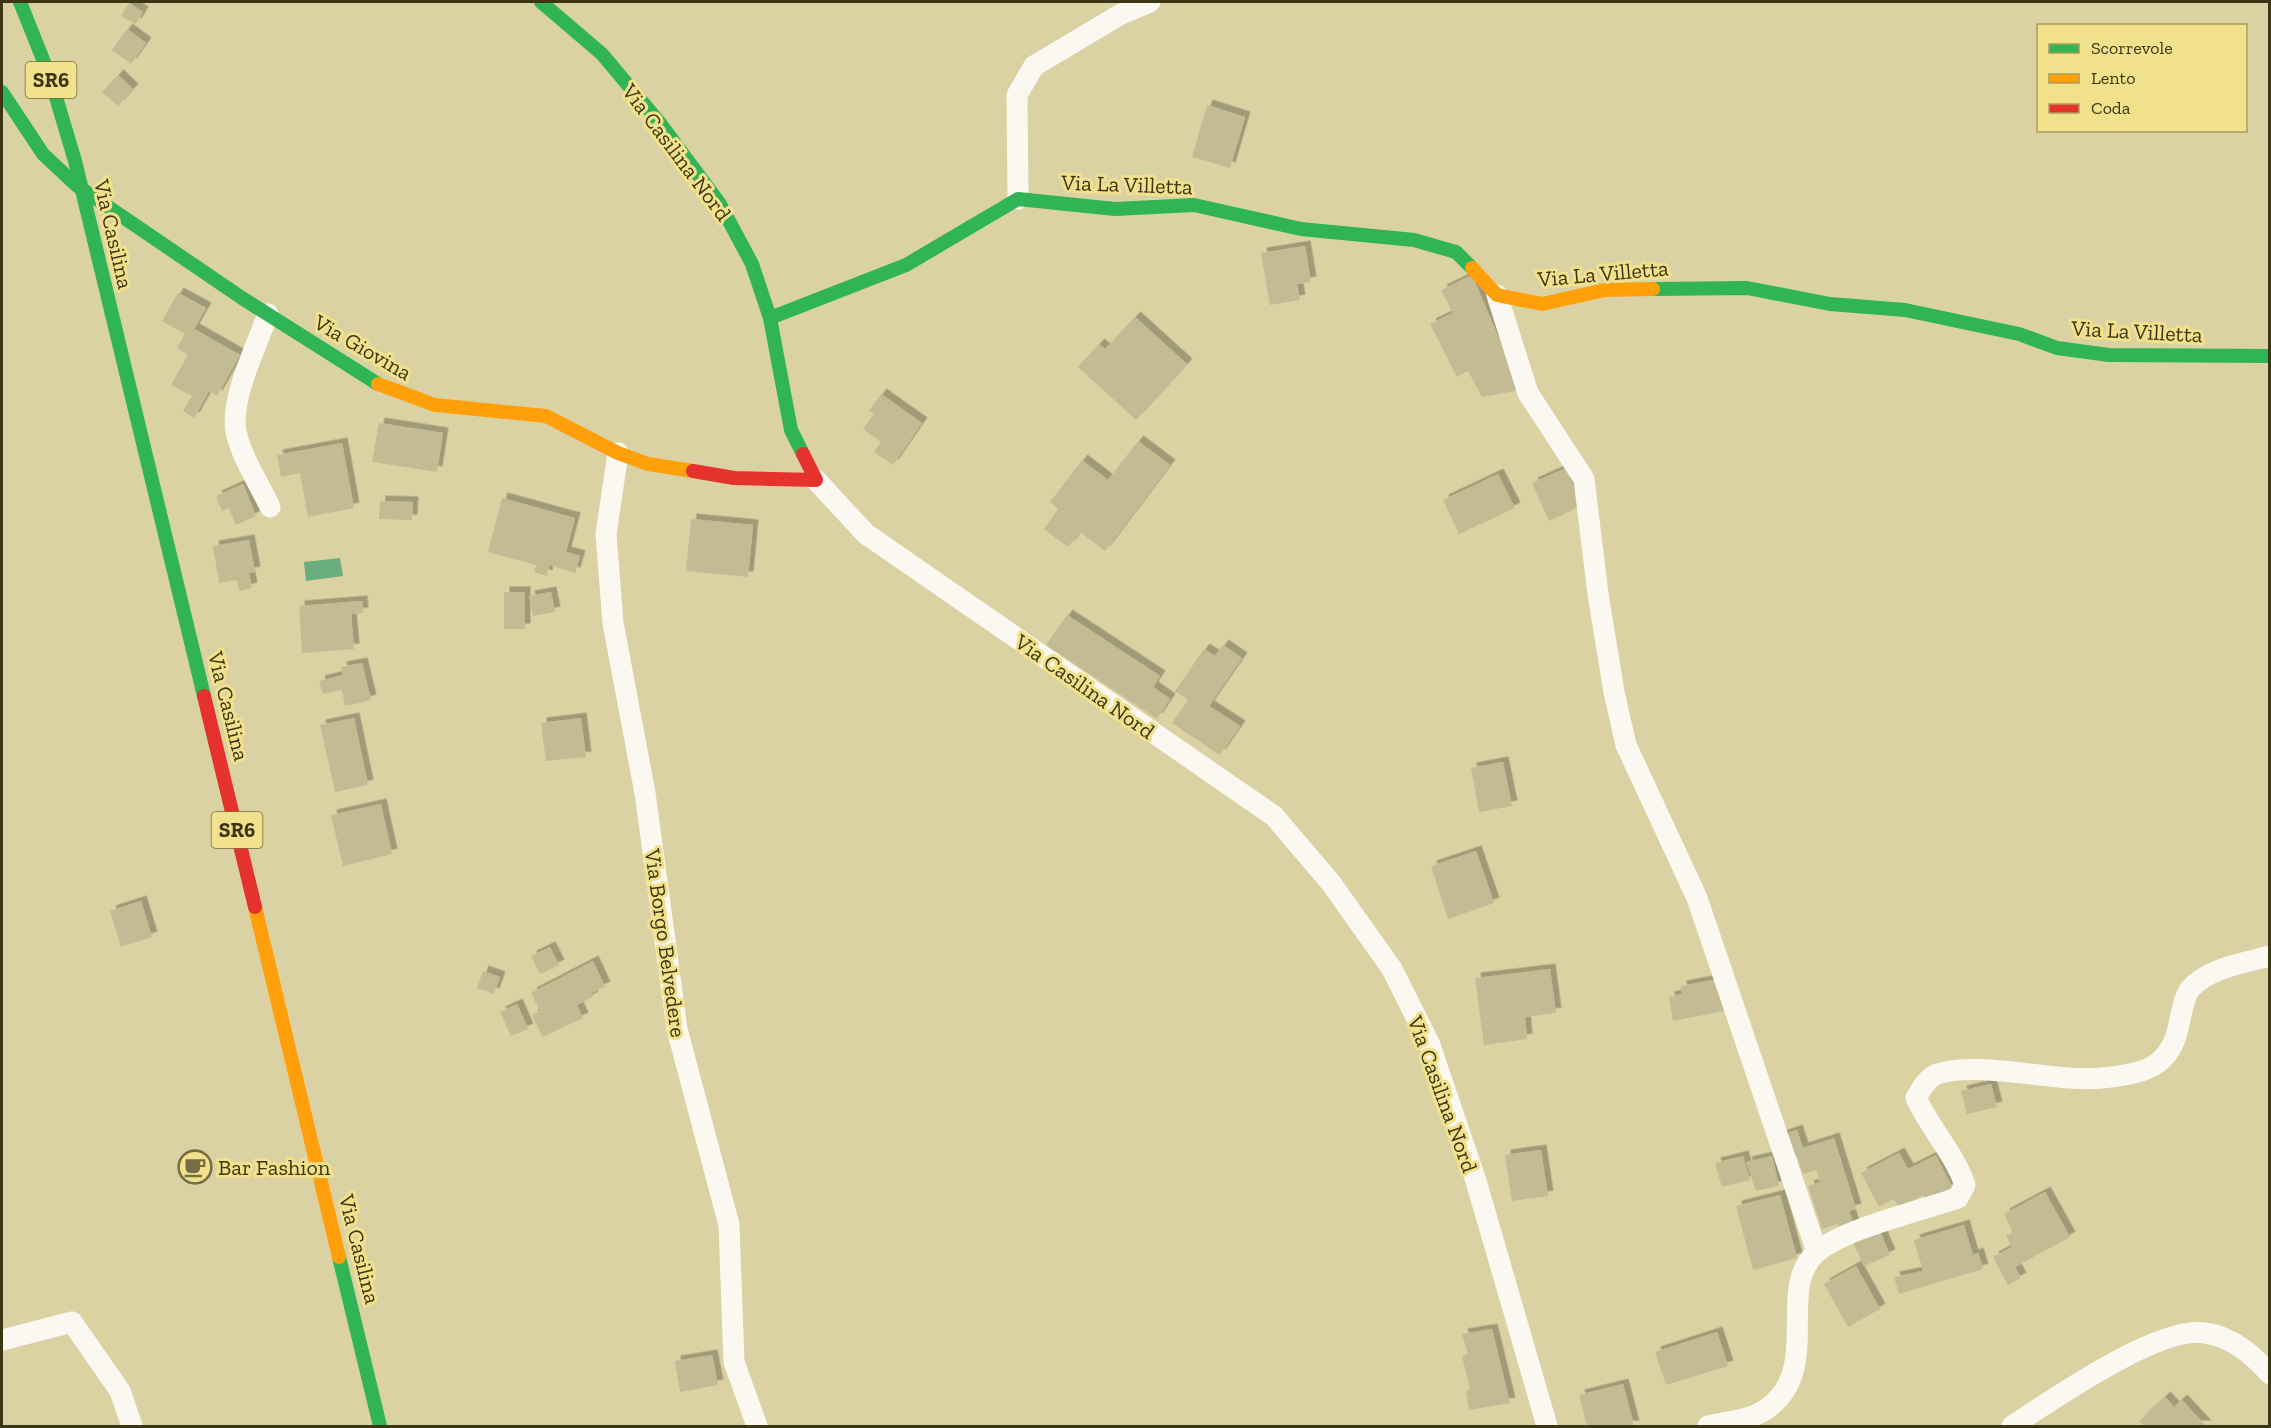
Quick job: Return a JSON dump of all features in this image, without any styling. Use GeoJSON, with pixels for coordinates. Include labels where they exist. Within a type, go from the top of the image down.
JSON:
{"type":"FeatureCollection","features":[{"type":"Feature","properties":{"kind":"street","name":"Via Casilina"},"geometry":{"type":"LineString","coordinates":[[20,2],[50,77],[75,161],[380,1426]]}},
{"type":"Feature","properties":{"kind":"street","name":"Via Casilina Nord"},"geometry":{"type":"LineString","coordinates":[[541,2],[564,8],[659,122],[720,204],[752,264],[770,318],[791,430],[816,480],[866,534],[1274,816],[1331,883],[1392,969],[1430,1045],[1476,1181],[1547,1426]]}},
{"type":"Feature","properties":{"kind":"street"},"geometry":{"type":"LineString","coordinates":[[770,318],[906,265],[1018,199],[1017,95],[1034,66],[1121,14],[1150,2]]}},
{"type":"Feature","properties":{"kind":"street","name":"Via Giovina"},"geometry":{"type":"LineString","coordinates":[[2,92],[43,154],[70,180],[268,314],[391,391],[435,405],[546,416],[618,453],[648,464],[726,477],[816,480]]}},
{"type":"Feature","properties":{"kind":"street","name":"Via La Villetta"},"geometry":{"type":"LineString","coordinates":[[1018,199],[1114,209],[1194,205],[1301,229],[1414,240],[1456,252],[1497,295],[1542,304],[1605,290],[1748,288],[1830,304],[1905,310],[2019,334],[2056,348],[2088,353],[2270,356]]}},
{"type":"Feature","properties":{"kind":"street"},"geometry":{"type":"LineString","coordinates":[[1497,295],[1528,393],[1584,479],[1598,594],[1614,692],[1626,745],[1696,898],[1817,1252]]}},
{"type":"Feature","properties":{"kind":"street"},"geometry":{"type":"LineString","coordinates":[[268,314],[238,399],[235,423],[241,447],[270,507]]}},
{"type":"Feature","properties":{"kind":"street","name":"Via Borgo Belvedere"},"geometry":{"type":"LineString","coordinates":[[618,453],[606,534],[613,623],[645,793],[677,1029],[729,1225],[734,1362],[757,1426]]}},
{"type":"Feature","properties":{"kind":"street"},"geometry":{"type":"LineString","coordinates":[[1708,1426],[1765,1410],[1783,1390],[1792,1373],[1798,1349],[1798,1290],[1803,1270],[1817,1252],[1843,1236],[1958,1198],[1965,1185],[1960,1169],[1923,1114],[1916,1098],[1924,1084],[1936,1075],[1964,1071],[2101,1078],[2150,1068],[2171,1052],[2189,990],[2215,972],[2270,956]]}},
{"type":"Feature","properties":{"kind":"street"},"geometry":{"type":"LineString","coordinates":[[2,1340],[72,1322],[120,1391],[132,1426]]}},
{"type":"Feature","properties":{"kind":"street"},"geometry":{"type":"LineString","coordinates":[[2012,1426],[2072,1387],[2163,1339],[2203,1332],[2228,1338],[2256,1359],[2270,1374]]}},
{"type":"Feature","properties":{"kind":"shaded area"},"geometry":{"type":"Polygon","coordinates":[[[340,558],[343,576],[306,581],[304,562],[340,558]]]}},
{"type":"Feature","properties":{"kind":"building"},"geometry":{"type":"Polygon","coordinates":[[[129,3],[143,12],[136,24],[121,16],[129,3]]]}},
{"type":"Feature","properties":{"kind":"building"},"geometry":{"type":"Polygon","coordinates":[[[127,29],[146,43],[131,64],[112,50],[127,29]]]}},
{"type":"Feature","properties":{"kind":"building"},"geometry":{"type":"Polygon","coordinates":[[[118,75],[133,89],[118,106],[102,92],[118,75]]]}},
{"type":"Feature","properties":{"kind":"building"},"geometry":{"type":"Polygon","coordinates":[[[1207,105],[1245,117],[1230,168],[1192,157],[1207,105]]]}},
{"type":"Feature","properties":{"kind":"building"},"geometry":{"type":"Polygon","coordinates":[[[1305,246],[1311,282],[1297,284],[1300,300],[1270,305],[1261,253],[1305,246]]]}},
{"type":"Feature","properties":{"kind":"building"},"geometry":{"type":"Polygon","coordinates":[[[1472,275],[1521,390],[1482,397],[1468,371],[1457,377],[1430,324],[1453,313],[1441,290],[1472,275]]]}},
{"type":"Feature","properties":{"kind":"building"},"geometry":{"type":"Polygon","coordinates":[[[178,293],[206,308],[194,329],[240,355],[217,396],[209,391],[194,418],[183,411],[192,396],[171,385],[188,355],[177,348],[185,334],[162,321],[178,293]]]}},
{"type":"Feature","properties":{"kind":"building"},"geometry":{"type":"Polygon","coordinates":[[[1135,317],[1187,364],[1136,420],[1078,367],[1099,344],[1105,349],[1135,317]]]}},
{"type":"Feature","properties":{"kind":"building"},"geometry":{"type":"Polygon","coordinates":[[[881,394],[922,423],[893,465],[874,452],[881,442],[863,429],[874,414],[869,411],[881,394]]]}},
{"type":"Feature","properties":{"kind":"building"},"geometry":{"type":"Polygon","coordinates":[[[379,423],[443,433],[437,472],[372,462],[379,423]]]}},
{"type":"Feature","properties":{"kind":"building"},"geometry":{"type":"Polygon","coordinates":[[[1138,441],[1170,465],[1105,551],[1080,532],[1068,547],[1044,529],[1058,509],[1050,502],[1082,460],[1108,480],[1138,441]]]}},
{"type":"Feature","properties":{"kind":"building"},"geometry":{"type":"Polygon","coordinates":[[[342,443],[354,508],[308,517],[300,473],[281,477],[277,455],[342,443]]]}},
{"type":"Feature","properties":{"kind":"building"},"geometry":{"type":"Polygon","coordinates":[[[1566,468],[1583,505],[1549,521],[1532,483],[1566,468]]]}},
{"type":"Feature","properties":{"kind":"building"},"geometry":{"type":"Polygon","coordinates":[[[1498,474],[1515,508],[1459,534],[1443,500],[1498,474]]]}},
{"type":"Feature","properties":{"kind":"building"},"geometry":{"type":"Polygon","coordinates":[[[243,484],[256,516],[236,525],[229,508],[222,511],[216,496],[243,484]]]}},
{"type":"Feature","properties":{"kind":"building"},"geometry":{"type":"Polygon","coordinates":[[[502,498],[575,518],[566,552],[580,556],[575,573],[549,565],[547,576],[534,572],[536,565],[488,552],[502,498]]]}},
{"type":"Feature","properties":{"kind":"building"},"geometry":{"type":"Polygon","coordinates":[[[380,501],[413,502],[412,520],[379,519],[380,501]]]}},
{"type":"Feature","properties":{"kind":"building"},"geometry":{"type":"Polygon","coordinates":[[[691,519],[753,525],[748,577],[686,571],[691,519]]]}},
{"type":"Feature","properties":{"kind":"building"},"geometry":{"type":"Polygon","coordinates":[[[249,540],[255,572],[249,573],[252,588],[239,591],[237,580],[219,583],[213,546],[249,540]]]}},
{"type":"Feature","properties":{"kind":"building"},"geometry":{"type":"Polygon","coordinates":[[[504,592],[525,592],[525,629],[504,629],[504,592]]]}},
{"type":"Feature","properties":{"kind":"building"},"geometry":{"type":"Polygon","coordinates":[[[551,592],[555,612],[533,616],[529,596],[551,592]]]}},
{"type":"Feature","properties":{"kind":"building"},"geometry":{"type":"Polygon","coordinates":[[[362,601],[363,613],[351,614],[354,649],[302,653],[299,606],[362,601]]]}},
{"type":"Feature","properties":{"kind":"building"},"geometry":{"type":"Polygon","coordinates":[[[1067,615],[1160,676],[1153,687],[1170,699],[1157,719],[1046,645],[1067,615]]]}},
{"type":"Feature","properties":{"kind":"building"},"geometry":{"type":"Polygon","coordinates":[[[1223,645],[1242,658],[1209,706],[1240,726],[1220,755],[1172,723],[1188,700],[1175,691],[1204,649],[1215,656],[1223,645]]]}},
{"type":"Feature","properties":{"kind":"building"},"geometry":{"type":"Polygon","coordinates":[[[362,663],[371,700],[345,706],[342,690],[323,694],[319,681],[343,675],[341,667],[362,663]]]}},
{"type":"Feature","properties":{"kind":"building"},"geometry":{"type":"Polygon","coordinates":[[[354,718],[368,785],[335,792],[320,725],[354,718]]]}},
{"type":"Feature","properties":{"kind":"building"},"geometry":{"type":"Polygon","coordinates":[[[581,718],[586,757],[546,761],[541,723],[581,718]]]}},
{"type":"Feature","properties":{"kind":"building"},"geometry":{"type":"Polygon","coordinates":[[[1503,762],[1512,806],[1479,812],[1471,768],[1503,762]]]}},
{"type":"Feature","properties":{"kind":"building"},"geometry":{"type":"Polygon","coordinates":[[[381,804],[392,854],[343,866],[331,815],[381,804]]]}},
{"type":"Feature","properties":{"kind":"building"},"geometry":{"type":"Polygon","coordinates":[[[1476,851],[1494,903],[1448,919],[1431,866],[1476,851]]]}},
{"type":"Feature","properties":{"kind":"building"},"geometry":{"type":"Polygon","coordinates":[[[141,901],[152,937],[121,947],[110,911],[141,901]]]}},
{"type":"Feature","properties":{"kind":"building"},"geometry":{"type":"Polygon","coordinates":[[[550,947],[559,965],[540,974],[531,956],[550,947]]]}},
{"type":"Feature","properties":{"kind":"building"},"geometry":{"type":"Polygon","coordinates":[[[593,961],[605,987],[591,993],[593,997],[577,1005],[583,1018],[542,1037],[532,1015],[540,1011],[531,993],[593,961]]]}},
{"type":"Feature","properties":{"kind":"building"},"geometry":{"type":"Polygon","coordinates":[[[1550,969],[1556,1013],[1525,1017],[1527,1039],[1484,1045],[1475,978],[1550,969]]]}},
{"type":"Feature","properties":{"kind":"building"},"geometry":{"type":"Polygon","coordinates":[[[483,971],[500,977],[494,994],[477,988],[483,971]]]}},
{"type":"Feature","properties":{"kind":"building"},"geometry":{"type":"Polygon","coordinates":[[[1718,979],[1724,1011],[1673,1021],[1669,997],[1682,994],[1681,986],[1718,979]]]}},
{"type":"Feature","properties":{"kind":"building"},"geometry":{"type":"Polygon","coordinates":[[[517,1004],[528,1029],[511,1036],[500,1012],[517,1004]]]}},
{"type":"Feature","properties":{"kind":"building"},"geometry":{"type":"Polygon","coordinates":[[[1991,1084],[1997,1107],[1967,1114],[1961,1091],[1991,1084]]]}},
{"type":"Feature","properties":{"kind":"building"},"geometry":{"type":"Polygon","coordinates":[[[1797,1130],[1803,1148],[1834,1138],[1856,1209],[1849,1211],[1854,1225],[1840,1230],[1838,1224],[1822,1229],[1808,1186],[1820,1182],[1816,1170],[1803,1174],[1797,1156],[1786,1158],[1780,1136],[1797,1130]]]}},
{"type":"Feature","properties":{"kind":"building"},"geometry":{"type":"Polygon","coordinates":[[[1541,1150],[1548,1196],[1512,1201],[1505,1155],[1541,1150]]]}},
{"type":"Feature","properties":{"kind":"building"},"geometry":{"type":"Polygon","coordinates":[[[1899,1153],[1908,1169],[1936,1155],[1952,1187],[1926,1201],[1923,1195],[1899,1208],[1894,1199],[1879,1207],[1861,1173],[1899,1153]]]}},
{"type":"Feature","properties":{"kind":"building"},"geometry":{"type":"Polygon","coordinates":[[[1743,1156],[1750,1180],[1722,1187],[1715,1163],[1743,1156]]]}},
{"type":"Feature","properties":{"kind":"building"},"geometry":{"type":"Polygon","coordinates":[[[1772,1156],[1779,1186],[1756,1191],[1746,1162],[1772,1156]]]}},
{"type":"Feature","properties":{"kind":"building"},"geometry":{"type":"Polygon","coordinates":[[[2045,1192],[2070,1237],[2015,1267],[2021,1278],[2008,1285],[1993,1257],[2012,1247],[2006,1236],[2013,1232],[2004,1214],[2045,1192]]]}},
{"type":"Feature","properties":{"kind":"building"},"geometry":{"type":"Polygon","coordinates":[[[1780,1195],[1797,1258],[1753,1270],[1736,1206],[1780,1195]]]}},
{"type":"Feature","properties":{"kind":"building"},"geometry":{"type":"Polygon","coordinates":[[[1964,1225],[1973,1255],[1978,1253],[1983,1269],[1899,1294],[1894,1277],[1923,1271],[1914,1240],[1964,1225]]]}},
{"type":"Feature","properties":{"kind":"building"},"geometry":{"type":"Polygon","coordinates":[[[1879,1229],[1890,1255],[1864,1266],[1852,1240],[1879,1229]]]}},
{"type":"Feature","properties":{"kind":"building"},"geometry":{"type":"Polygon","coordinates":[[[1856,1266],[1880,1309],[1848,1327],[1824,1284],[1856,1266]]]}},
{"type":"Feature","properties":{"kind":"building"},"geometry":{"type":"Polygon","coordinates":[[[1492,1329],[1510,1403],[1469,1410],[1466,1391],[1470,1389],[1462,1356],[1468,1354],[1462,1334],[1492,1329]]]}},
{"type":"Feature","properties":{"kind":"building"},"geometry":{"type":"Polygon","coordinates":[[[1717,1332],[1728,1366],[1666,1385],[1655,1352],[1717,1332]]]}},
{"type":"Feature","properties":{"kind":"building"},"geometry":{"type":"Polygon","coordinates":[[[712,1355],[718,1385],[680,1392],[675,1361],[712,1355]]]}},
{"type":"Feature","properties":{"kind":"building"},"geometry":{"type":"Polygon","coordinates":[[[1623,1384],[1634,1426],[1587,1426],[1579,1395],[1623,1384]]]}},
{"type":"Feature","properties":{"kind":"building"},"geometry":{"type":"Polygon","coordinates":[[[2165,1397],[2174,1407],[2182,1400],[2206,1426],[2144,1426],[2139,1421],[2165,1397]]]}},
{"type":"Feature","properties":{"kind":"traffic: fast"},"geometry":{"type":"LineString","coordinates":[[20,2],[50,77],[75,161],[204,696]]}},
{"type":"Feature","properties":{"kind":"traffic: fast"},"geometry":{"type":"LineString","coordinates":[[541,2],[602,54],[659,122],[720,204],[752,264],[770,318],[791,430],[803,454]]}},
{"type":"Feature","properties":{"kind":"traffic: fast"},"geometry":{"type":"LineString","coordinates":[[2,92],[43,154],[76,185],[242,298],[378,384]]}},
{"type":"Feature","properties":{"kind":"traffic: fast"},"geometry":{"type":"LineString","coordinates":[[770,318],[906,265],[1018,199],[1115,209],[1194,205],[1301,229],[1414,240],[1456,252],[1472,268]]}},
{"type":"Feature","properties":{"kind":"traffic: fast"},"geometry":{"type":"LineString","coordinates":[[1653,289],[1747,288],[1830,304],[1905,310],[2019,334],[2057,348],[2109,355],[2270,356]]}},
{"type":"Feature","properties":{"kind":"traffic: fast"},"geometry":{"type":"LineString","coordinates":[[339,1257],[380,1426]]}},
{"type":"Feature","properties":{"kind":"traffic: slow"},"geometry":{"type":"LineString","coordinates":[[1472,268],[1497,295],[1542,304],[1605,290],[1653,289]]}},
{"type":"Feature","properties":{"kind":"traffic: slow"},"geometry":{"type":"LineString","coordinates":[[378,384],[435,405],[546,416],[618,453],[648,464],[693,471]]}},
{"type":"Feature","properties":{"kind":"traffic: slow"},"geometry":{"type":"LineString","coordinates":[[255,907],[339,1257]]}},
{"type":"Feature","properties":{"kind":"traffic: jam"},"geometry":{"type":"LineString","coordinates":[[693,471],[734,478],[816,480],[803,454]]}},
{"type":"Feature","properties":{"kind":"traffic: jam"},"geometry":{"type":"LineString","coordinates":[[204,696],[255,907]]}},
{"type":"Feature","properties":{"kind":"place","name":"Bar Fashion"},"geometry":{"type":"Point","coordinates":[195,1167]}}]}
